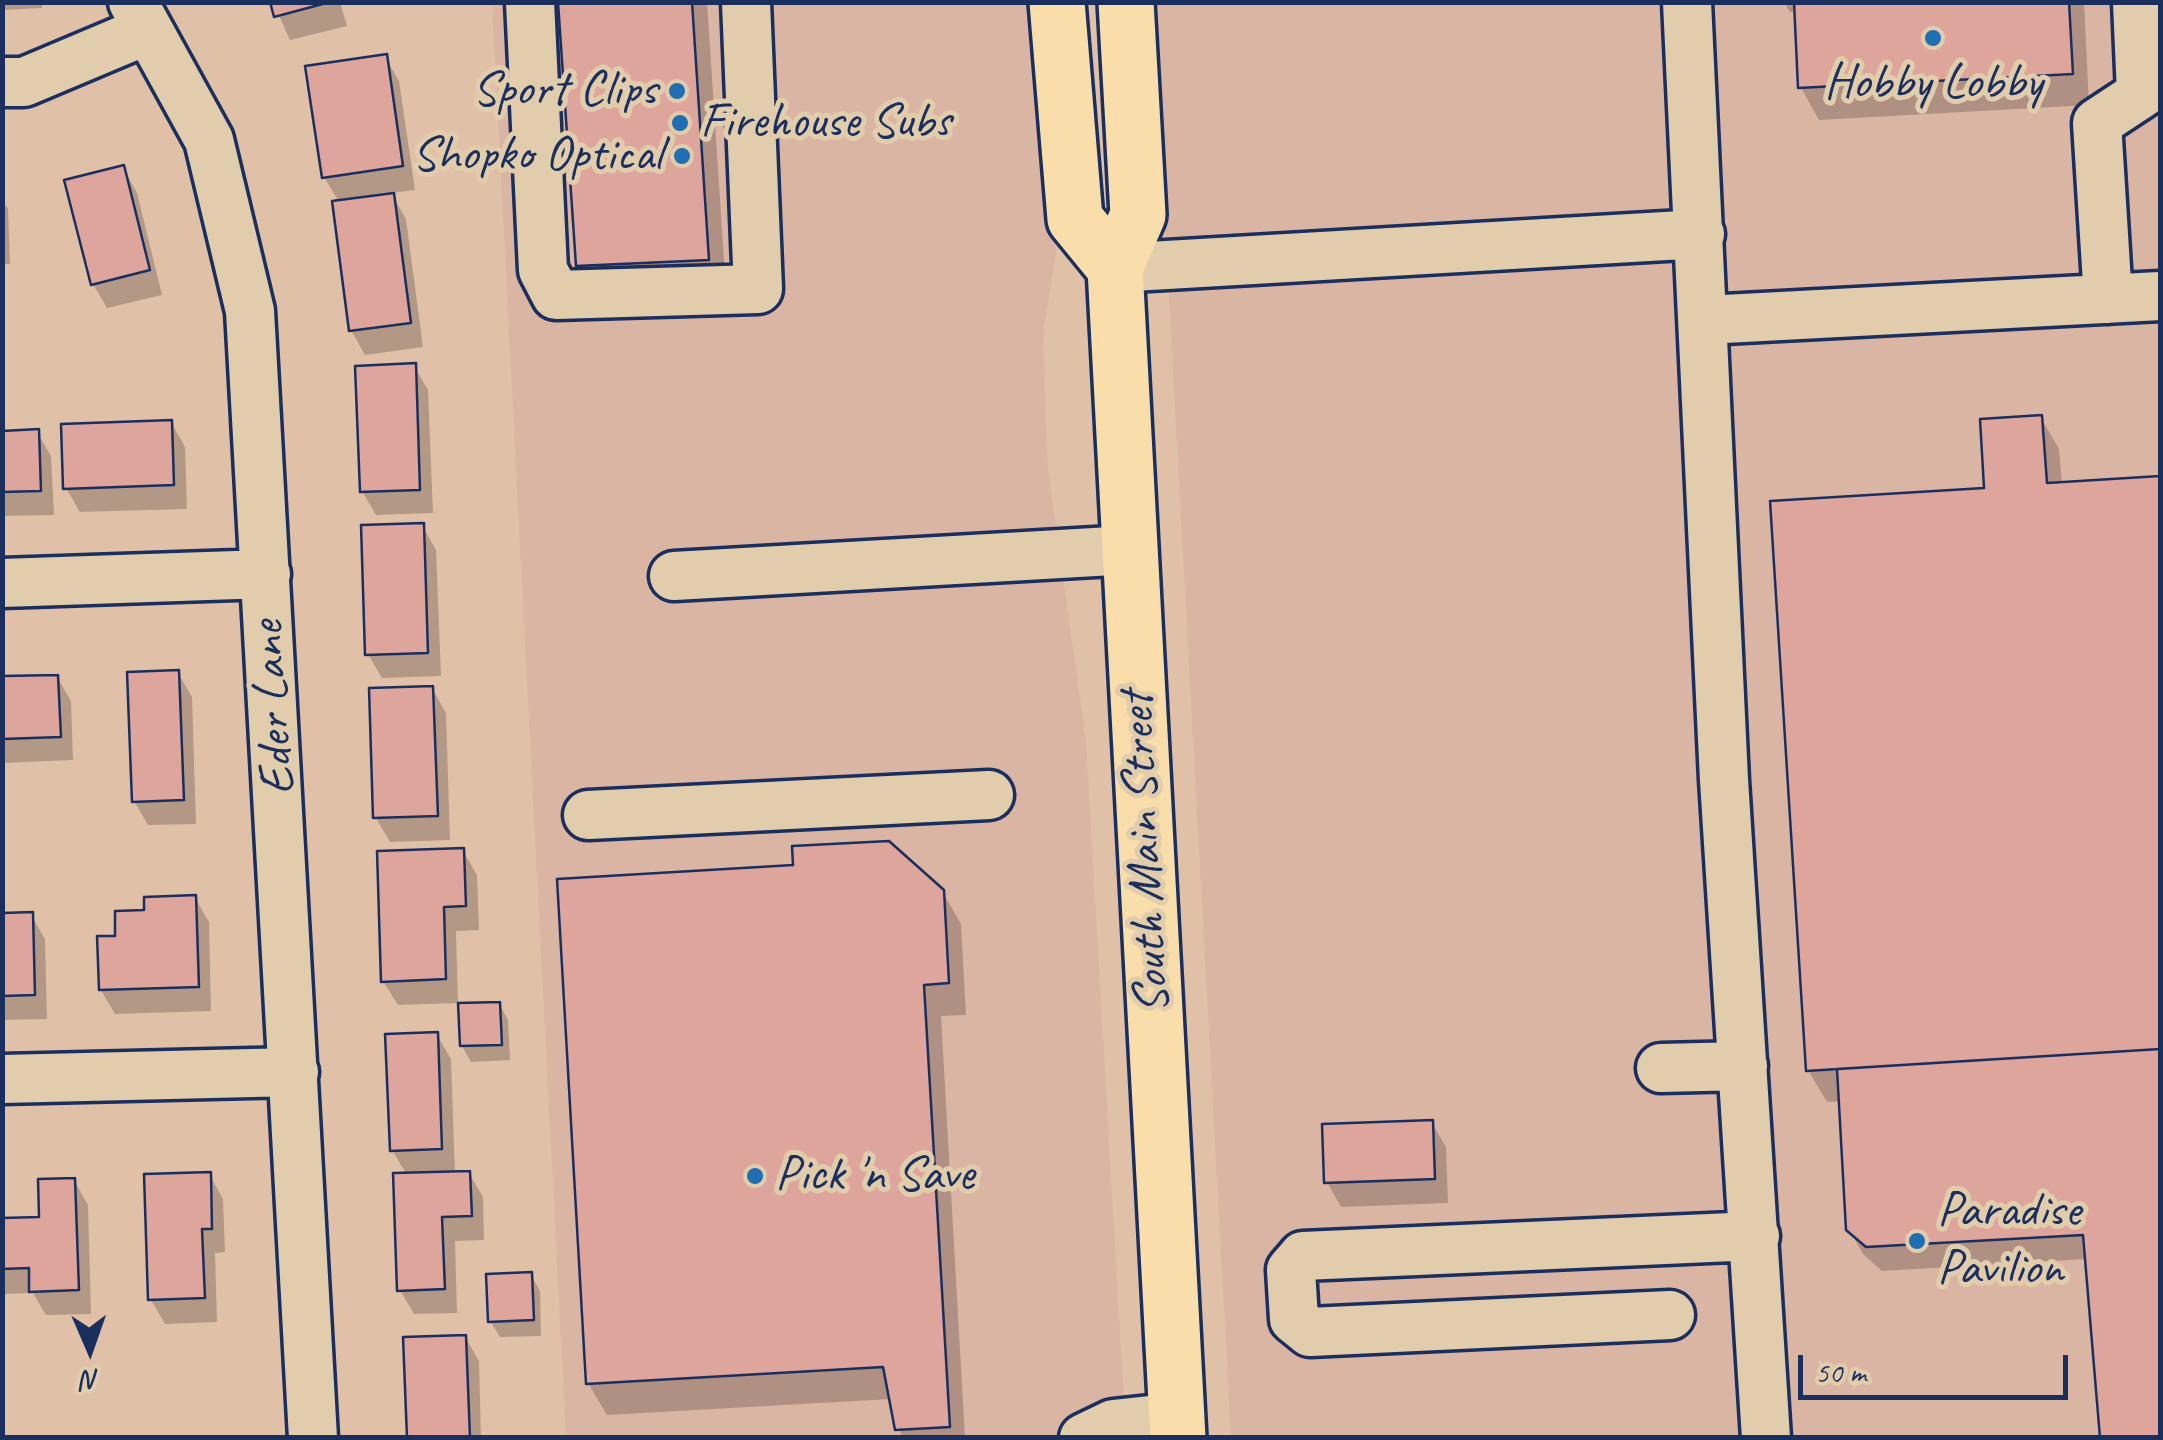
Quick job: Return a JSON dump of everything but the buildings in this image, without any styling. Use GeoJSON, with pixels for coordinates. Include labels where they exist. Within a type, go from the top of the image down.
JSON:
{"type":"FeatureCollection","features":[{"type":"Feature","properties":{"kind":"main road"},"geometry":{"type":"LineString","coordinates":[[1057,2],[1075,219],[1115,268]]}},
{"type":"Feature","properties":{"kind":"main road","name":"South Main Street"},"geometry":{"type":"LineString","coordinates":[[1126,2],[1138,215],[1115,268],[1177,1427]]}},
{"type":"Feature","properties":{"kind":"street"},"geometry":{"type":"LineString","coordinates":[[530,2],[543,270],[556,294],[758,289],[746,2]]}},
{"type":"Feature","properties":{"kind":"street"},"geometry":{"type":"LineString","coordinates":[[1687,2],[1724,780],[1766,1438]]}},
{"type":"Feature","properties":{"kind":"street"},"geometry":{"type":"LineString","coordinates":[[2108,299],[2097,123],[2141,94],[2137,2]]}},
{"type":"Feature","properties":{"kind":"street"},"geometry":{"type":"LineString","coordinates":[[2,82],[24,82],[139,17]]}},
{"type":"Feature","properties":{"kind":"street","name":"Eder Lane"},"geometry":{"type":"LineString","coordinates":[[139,17],[208,140],[250,311],[313,1438]]}},
{"type":"Feature","properties":{"kind":"street"},"geometry":{"type":"LineString","coordinates":[[1115,268],[1700,234]]}},
{"type":"Feature","properties":{"kind":"street"},"geometry":{"type":"LineString","coordinates":[[1705,320],[2160,296]]}},
{"type":"Feature","properties":{"kind":"street"},"geometry":{"type":"LineString","coordinates":[[674,576],[1130,550]]}},
{"type":"Feature","properties":{"kind":"street"},"geometry":{"type":"LineString","coordinates":[[2,584],[266,574]]}},
{"type":"Feature","properties":{"kind":"street"},"geometry":{"type":"LineString","coordinates":[[588,814],[989,794]]}},
{"type":"Feature","properties":{"kind":"street"},"geometry":{"type":"LineString","coordinates":[[1662,1068],[1743,1066]]}},
{"type":"Feature","properties":{"kind":"street"},"geometry":{"type":"LineString","coordinates":[[2,1079],[294,1072]]}},
{"type":"Feature","properties":{"kind":"street"},"geometry":{"type":"LineString","coordinates":[[1670,1315],[1310,1332],[1294,1319],[1291,1270],[1303,1256],[1754,1236]]}},
{"type":"Feature","properties":{"kind":"street"},"geometry":{"type":"LineString","coordinates":[[1084,1438],[1113,1424],[1177,1427]]}},
{"type":"Feature","properties":{"kind":"shaded area"},"geometry":{"type":"Polygon","coordinates":[[[492,3],[1034,3],[1059,235],[1043,334],[1048,470],[1086,742],[1126,1437],[566,1437],[492,3]]]}},
{"type":"Feature","properties":{"kind":"shaded area"},"geometry":{"type":"Polygon","coordinates":[[[1153,3],[2160,3],[2160,1437],[1231,1437],[1153,3]]]}},
{"type":"Feature","properties":{"kind":"place","name":"Hobby Lobby"},"geometry":{"type":"Point","coordinates":[1933,38]}},
{"type":"Feature","properties":{"kind":"place","name":"Sport Clips"},"geometry":{"type":"Point","coordinates":[677,91]}},
{"type":"Feature","properties":{"kind":"place","name":"Firehouse Subs"},"geometry":{"type":"Point","coordinates":[680,123]}},
{"type":"Feature","properties":{"kind":"place","name":"Shopko Optical"},"geometry":{"type":"Point","coordinates":[682,156]}},
{"type":"Feature","properties":{"kind":"place","name":"Pick 'n Save"},"geometry":{"type":"Point","coordinates":[755,1176]}},
{"type":"Feature","properties":{"kind":"place","name":"Paradise Pavilion"},"geometry":{"type":"Point","coordinates":[1917,1241]}}]}
